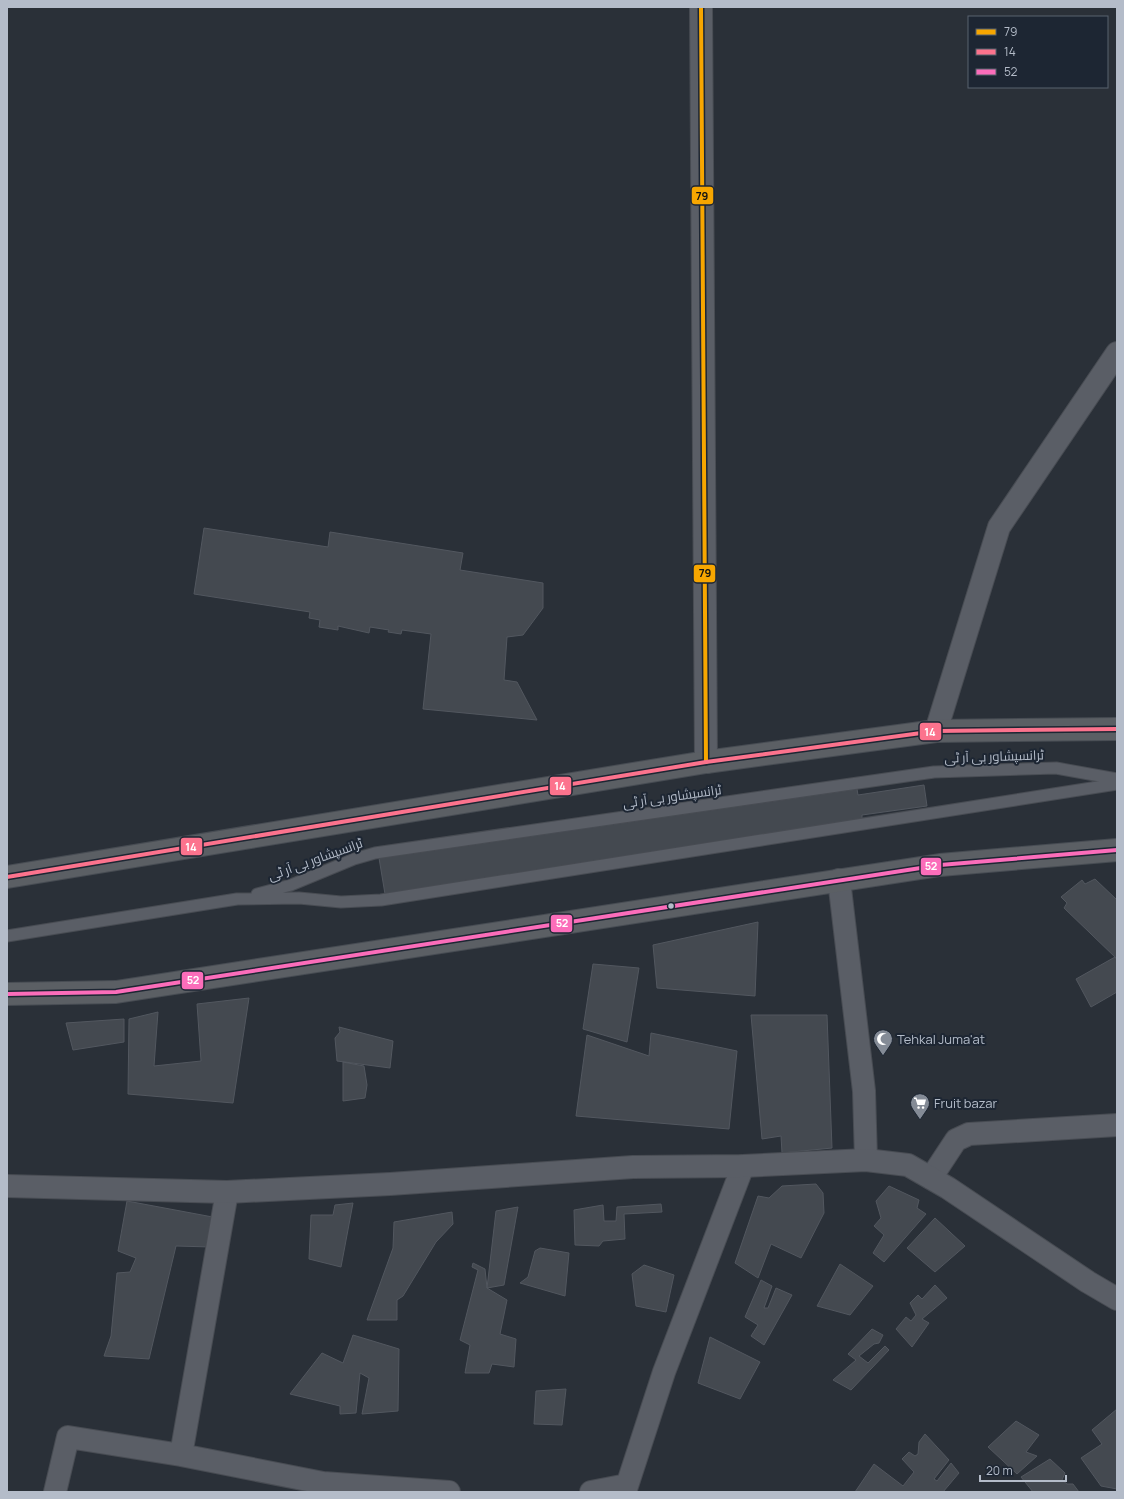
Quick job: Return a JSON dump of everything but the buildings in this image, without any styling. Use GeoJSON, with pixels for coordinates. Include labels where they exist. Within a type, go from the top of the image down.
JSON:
{"type":"FeatureCollection","features":[{"type":"Feature","properties":{"kind":"highway"},"geometry":{"type":"LineString","coordinates":[[7,877],[706,762],[936,732],[1117,729]]}},
{"type":"Feature","properties":{"kind":"highway"},"geometry":{"type":"LineString","coordinates":[[7,994],[116,992],[940,865],[1117,850]]}},
{"type":"Feature","properties":{"kind":"street"},"geometry":{"type":"LineString","coordinates":[[701,7],[706,762]]}},
{"type":"Feature","properties":{"kind":"street"},"geometry":{"type":"LineString","coordinates":[[936,732],[999,527],[1117,352]]}},
{"type":"Feature","properties":{"kind":"street"},"geometry":{"type":"LineString","coordinates":[[838,880],[864,1091],[866,1160]]}},
{"type":"Feature","properties":{"kind":"street"},"geometry":{"type":"LineString","coordinates":[[931,1178],[956,1140],[969,1134],[1117,1125]]}},
{"type":"Feature","properties":{"kind":"street"},"geometry":{"type":"LineString","coordinates":[[7,1186],[227,1192],[390,1184],[633,1167],[743,1166],[866,1160],[908,1165],[954,1192],[1088,1282],[1117,1299]]}},
{"type":"Feature","properties":{"kind":"street"},"geometry":{"type":"LineString","coordinates":[[591,1492],[626,1488],[664,1372],[743,1166]]}},
{"type":"Feature","properties":{"kind":"street"},"geometry":{"type":"LineString","coordinates":[[181,1455],[227,1192]]}},
{"type":"Feature","properties":{"kind":"street"},"geometry":{"type":"LineString","coordinates":[[55,1492],[68,1437],[181,1455],[323,1483],[450,1492]]}},
{"type":"Feature","properties":{"kind":"lane","name":"ٹرانسپشاور بی آر ٹی"},"geometry":{"type":"LineString","coordinates":[[7,936],[237,899],[291,885],[354,859],[375,853],[934,772],[1056,768],[1117,779]]}},
{"type":"Feature","properties":{"kind":"lane","name":"ٹرانسپشاور بی آر ٹی"},"geometry":{"type":"LineString","coordinates":[[237,899],[299,898],[341,902],[381,900],[1117,784]]}},
{"type":"Feature","properties":{"kind":"transit line","name":"79"},"geometry":{"type":"LineString","coordinates":[[701,7],[706,762]]}},
{"type":"Feature","properties":{"kind":"transit line","name":"14"},"geometry":{"type":"LineString","coordinates":[[7,877],[706,762],[936,731],[1117,729]]}},
{"type":"Feature","properties":{"kind":"transit line","name":"52"},"geometry":{"type":"LineString","coordinates":[[7,994],[116,992],[940,865],[1117,850]]}},
{"type":"Feature","properties":{"kind":"place","name":"Tehkal Juma'at"},"geometry":{"type":"Point","coordinates":[883,1056]}},
{"type":"Feature","properties":{"kind":"place","name":"Fruit bazar"},"geometry":{"type":"Point","coordinates":[920,1120]}}]}
